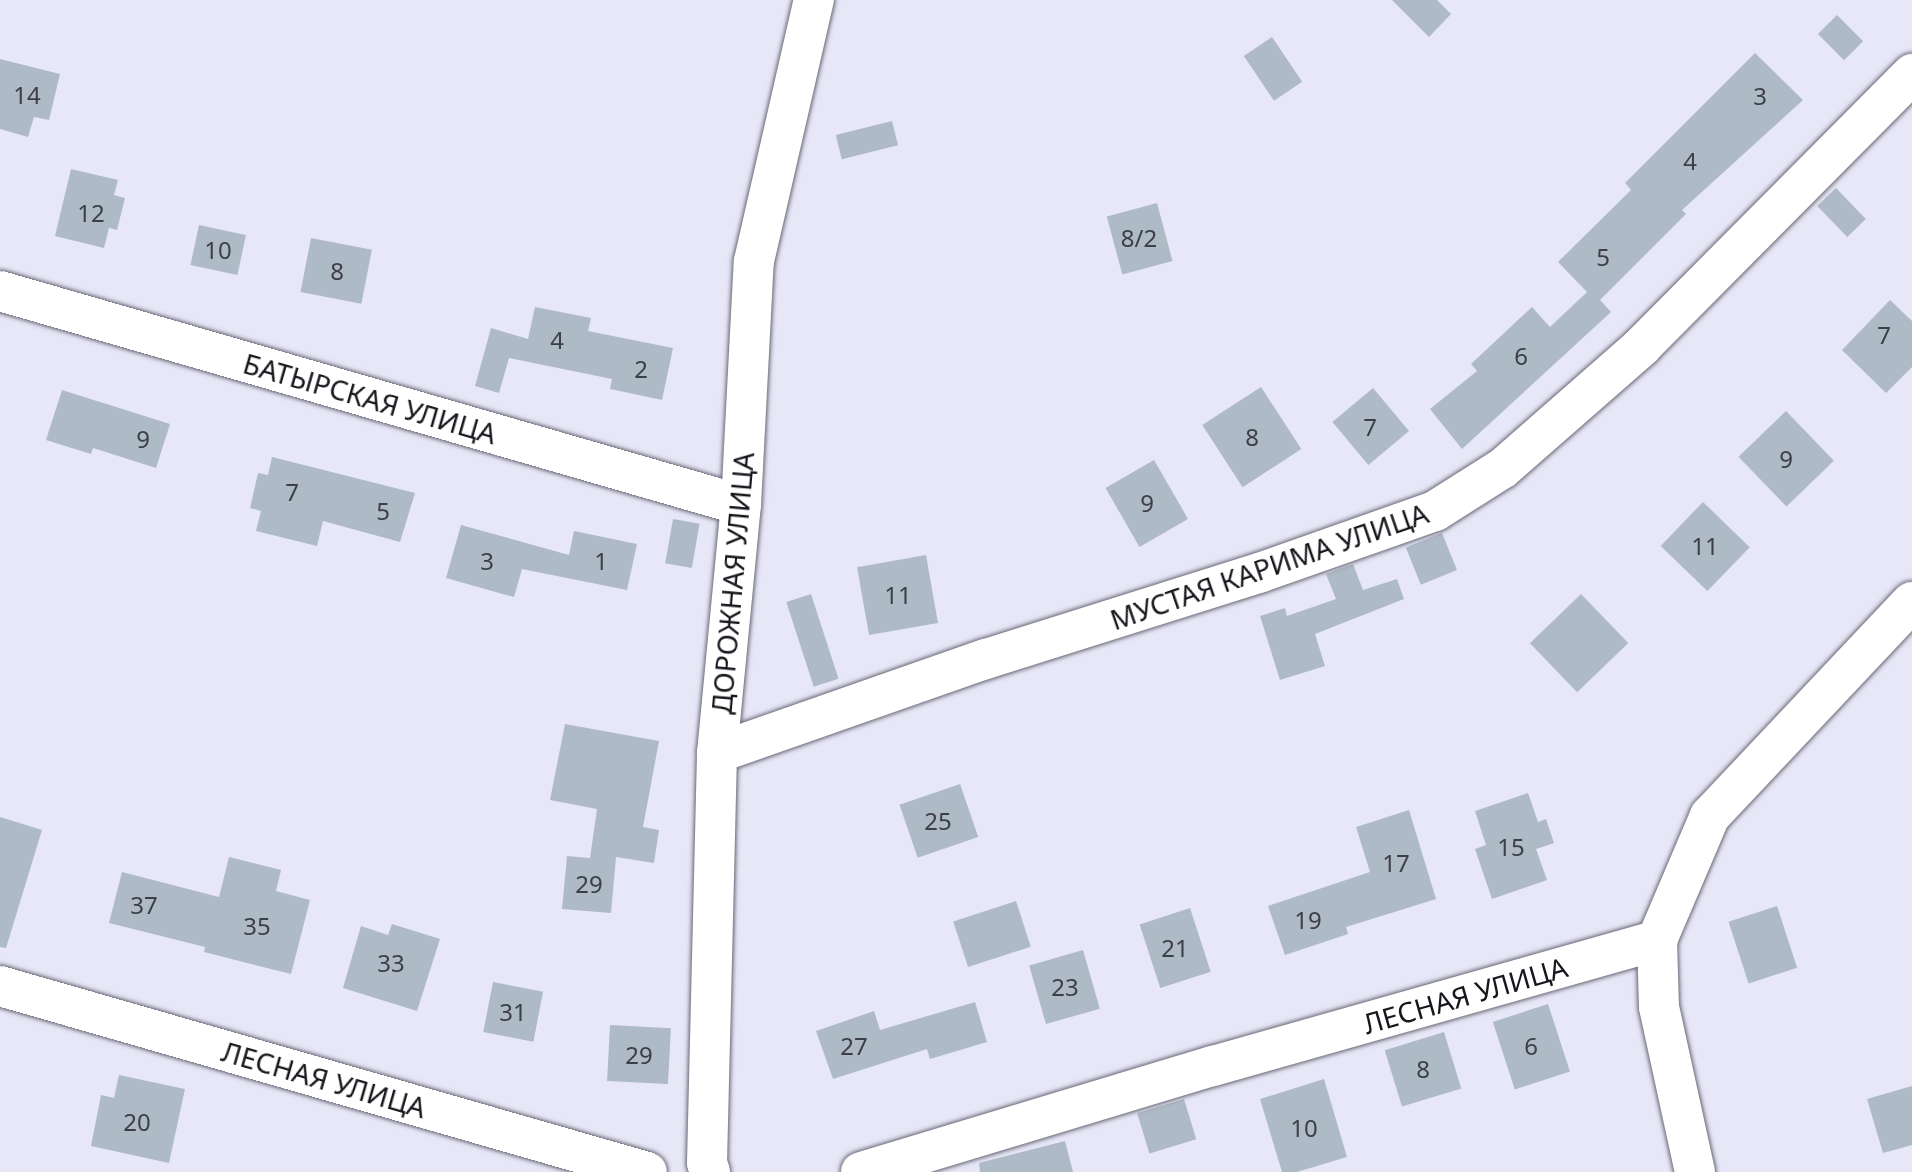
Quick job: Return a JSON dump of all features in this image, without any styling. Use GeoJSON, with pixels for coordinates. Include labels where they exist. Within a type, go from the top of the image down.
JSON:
{"type":"FeatureCollection","features":[{"type":"Feature","properties":{"kind":"street","name":"ДОРОЖНАЯ УЛИЦА"},"geometry":{"type":"LineString","coordinates":[[710,1172],[707,1163],[717,753],[741,505],[754,261],[814,0]]}},
{"type":"Feature","properties":{"kind":"street","name":"МУСТАЯ КАРИМА УЛИЦА"},"geometry":{"type":"LineString","coordinates":[[717,753],[986,659],[1259,573],[1435,511],[1503,468],[1641,347],[1912,74]]}},
{"type":"Feature","properties":{"kind":"street","name":"БАТЫРСКАЯ УЛИЦА"},"geometry":{"type":"LineString","coordinates":[[0,291],[741,505]]}},
{"type":"Feature","properties":{"kind":"street"},"geometry":{"type":"LineString","coordinates":[[1695,1172],[1659,1007],[1657,940],[1710,816],[1912,602]]}},
{"type":"Feature","properties":{"kind":"street","name":"ЛЕСНАЯ УЛИЦА"},"geometry":{"type":"LineString","coordinates":[[861,1172],[1213,1066],[1657,940]]}},
{"type":"Feature","properties":{"kind":"street","name":"ЛЕСНАЯ УЛИЦА"},"geometry":{"type":"LineString","coordinates":[[0,986],[647,1172]]}},
{"type":"Feature","properties":{"kind":"building"},"geometry":{"type":"Polygon","coordinates":[[[1392,0],[1437,0],[1451,14],[1429,37],[1392,0]]]}},
{"type":"Feature","properties":{"kind":"building"},"geometry":{"type":"Polygon","coordinates":[[[1837,15],[1863,41],[1844,60],[1818,34],[1837,15]]]}},
{"type":"Feature","properties":{"kind":"building"},"geometry":{"type":"Polygon","coordinates":[[[1272,37],[1302,82],[1274,101],[1244,56],[1272,37]]]}},
{"type":"Feature","properties":{"kind":"building"},"geometry":{"type":"Polygon","coordinates":[[[1755,53],[1803,100],[1682,210],[1686,214],[1600,300],[1611,312],[1462,449],[1430,409],[1477,371],[1471,364],[1532,307],[1550,327],[1587,292],[1558,262],[1631,190],[1625,183],[1755,53]]]}},
{"type":"Feature","properties":{"kind":"building"},"geometry":{"type":"Polygon","coordinates":[[[0,59],[60,74],[49,120],[34,117],[28,137],[0,129],[0,59]]]}},
{"type":"Feature","properties":{"kind":"building"},"geometry":{"type":"Polygon","coordinates":[[[892,121],[898,145],[842,159],[836,135],[892,121]]]}},
{"type":"Feature","properties":{"kind":"building"},"geometry":{"type":"Polygon","coordinates":[[[71,169],[118,180],[114,195],[125,198],[117,230],[109,228],[104,248],[55,236],[71,169]]]}},
{"type":"Feature","properties":{"kind":"building"},"geometry":{"type":"Polygon","coordinates":[[[1836,188],[1866,219],[1847,237],[1817,206],[1836,188]]]}},
{"type":"Feature","properties":{"kind":"building"},"geometry":{"type":"Polygon","coordinates":[[[1157,203],[1173,261],[1122,274],[1107,216],[1157,203]]]}},
{"type":"Feature","properties":{"kind":"building"},"geometry":{"type":"Polygon","coordinates":[[[199,225],[246,235],[237,275],[190,265],[199,225]]]}},
{"type":"Feature","properties":{"kind":"building"},"geometry":{"type":"Polygon","coordinates":[[[311,238],[372,250],[361,304],[301,292],[311,238]]]}},
{"type":"Feature","properties":{"kind":"building"},"geometry":{"type":"Polygon","coordinates":[[[1890,300],[1912,321],[1912,367],[1886,393],[1842,350],[1890,300]]]}},
{"type":"Feature","properties":{"kind":"building"},"geometry":{"type":"Polygon","coordinates":[[[535,307],[591,318],[588,331],[673,348],[662,400],[610,389],[612,379],[509,358],[499,393],[475,386],[491,328],[528,339],[535,307]]]}},
{"type":"Feature","properties":{"kind":"building"},"geometry":{"type":"Polygon","coordinates":[[[1261,387],[1301,449],[1243,487],[1202,425],[1261,387]]]}},
{"type":"Feature","properties":{"kind":"building"},"geometry":{"type":"Polygon","coordinates":[[[1373,388],[1409,431],[1368,465],[1332,422],[1373,388]]]}},
{"type":"Feature","properties":{"kind":"building"},"geometry":{"type":"Polygon","coordinates":[[[62,390],[170,424],[156,468],[93,448],[91,454],[46,440],[62,390]]]}},
{"type":"Feature","properties":{"kind":"building"},"geometry":{"type":"Polygon","coordinates":[[[1786,411],[1834,461],[1786,506],[1739,457],[1786,411]]]}},
{"type":"Feature","properties":{"kind":"building"},"geometry":{"type":"Polygon","coordinates":[[[272,457],[415,493],[400,542],[323,521],[317,546],[256,531],[261,511],[250,508],[258,473],[268,475],[272,457]]]}},
{"type":"Feature","properties":{"kind":"building"},"geometry":{"type":"Polygon","coordinates":[[[1154,460],[1188,519],[1140,547],[1106,488],[1154,460]]]}},
{"type":"Feature","properties":{"kind":"building"},"geometry":{"type":"Polygon","coordinates":[[[1703,502],[1750,547],[1707,591],[1661,546],[1703,502]]]}},
{"type":"Feature","properties":{"kind":"building"},"geometry":{"type":"Polygon","coordinates":[[[673,519],[700,524],[692,568],[665,563],[673,519]]]}},
{"type":"Feature","properties":{"kind":"building"},"geometry":{"type":"Polygon","coordinates":[[[461,525],[569,555],[574,531],[637,544],[627,590],[522,569],[514,597],[446,578],[461,525]]]}},
{"type":"Feature","properties":{"kind":"building"},"geometry":{"type":"Polygon","coordinates":[[[1442,533],[1457,570],[1421,585],[1406,548],[1442,533]]]}},
{"type":"Feature","properties":{"kind":"building"},"geometry":{"type":"Polygon","coordinates":[[[926,555],[938,623],[869,635],[857,567],[926,555]]]}},
{"type":"Feature","properties":{"kind":"building"},"geometry":{"type":"Polygon","coordinates":[[[1353,564],[1363,590],[1397,579],[1404,599],[1315,634],[1325,666],[1280,680],[1260,616],[1285,608],[1287,616],[1336,599],[1326,574],[1353,564]]]}},
{"type":"Feature","properties":{"kind":"building"},"geometry":{"type":"Polygon","coordinates":[[[811,594],[839,679],[814,687],[786,602],[811,594]]]}},
{"type":"Feature","properties":{"kind":"building"},"geometry":{"type":"Polygon","coordinates":[[[1581,594],[1628,643],[1577,692],[1530,643],[1581,594]]]}},
{"type":"Feature","properties":{"kind":"building"},"geometry":{"type":"Polygon","coordinates":[[[565,724],[659,741],[643,827],[659,830],[654,863],[616,857],[611,913],[562,909],[567,856],[590,858],[597,809],[550,800],[565,724]]]}},
{"type":"Feature","properties":{"kind":"building"},"geometry":{"type":"Polygon","coordinates":[[[960,784],[978,837],[918,858],[899,805],[960,784]]]}},
{"type":"Feature","properties":{"kind":"building"},"geometry":{"type":"Polygon","coordinates":[[[1528,793],[1538,822],[1546,819],[1554,843],[1536,849],[1547,880],[1492,899],[1475,849],[1486,845],[1475,811],[1528,793]]]}},
{"type":"Feature","properties":{"kind":"building"},"geometry":{"type":"Polygon","coordinates":[[[1409,810],[1436,899],[1346,927],[1348,934],[1285,955],[1268,906],[1370,872],[1356,827],[1409,810]]]}},
{"type":"Feature","properties":{"kind":"building"},"geometry":{"type":"Polygon","coordinates":[[[0,817],[42,830],[6,948],[0,947],[0,817]]]}},
{"type":"Feature","properties":{"kind":"building"},"geometry":{"type":"Polygon","coordinates":[[[229,857],[281,870],[276,891],[310,900],[291,974],[204,952],[205,947],[109,923],[122,872],[219,897],[229,857]]]}},
{"type":"Feature","properties":{"kind":"building"},"geometry":{"type":"Polygon","coordinates":[[[1016,901],[1031,947],[968,967],[953,921],[1016,901]]]}},
{"type":"Feature","properties":{"kind":"building"},"geometry":{"type":"Polygon","coordinates":[[[1777,906],[1797,968],[1749,984],[1728,922],[1777,906]]]}},
{"type":"Feature","properties":{"kind":"building"},"geometry":{"type":"Polygon","coordinates":[[[1190,908],[1211,972],[1160,988],[1140,924],[1190,908]]]}},
{"type":"Feature","properties":{"kind":"building"},"geometry":{"type":"Polygon","coordinates":[[[392,924],[440,939],[417,1011],[343,988],[361,926],[388,935],[392,924]]]}},
{"type":"Feature","properties":{"kind":"building"},"geometry":{"type":"Polygon","coordinates":[[[1083,950],[1100,1009],[1046,1024],[1029,965],[1083,950]]]}},
{"type":"Feature","properties":{"kind":"building"},"geometry":{"type":"Polygon","coordinates":[[[493,982],[543,992],[533,1042],[483,1032],[493,982]]]}},
{"type":"Feature","properties":{"kind":"building"},"geometry":{"type":"Polygon","coordinates":[[[975,1002],[987,1042],[930,1059],[927,1049],[833,1079],[816,1031],[874,1011],[880,1030],[975,1002]]]}},
{"type":"Feature","properties":{"kind":"building"},"geometry":{"type":"Polygon","coordinates":[[[1548,1004],[1570,1072],[1515,1089],[1493,1022],[1548,1004]]]}},
{"type":"Feature","properties":{"kind":"building"},"geometry":{"type":"Polygon","coordinates":[[[610,1025],[671,1028],[668,1084],[607,1081],[610,1025]]]}},
{"type":"Feature","properties":{"kind":"building"},"geometry":{"type":"Polygon","coordinates":[[[1444,1032],[1461,1088],[1402,1107],[1385,1050],[1444,1032]]]}},
{"type":"Feature","properties":{"kind":"building"},"geometry":{"type":"Polygon","coordinates":[[[119,1075],[185,1089],[169,1163],[91,1146],[101,1095],[114,1098],[119,1075]]]}},
{"type":"Feature","properties":{"kind":"building"},"geometry":{"type":"Polygon","coordinates":[[[1324,1079],[1347,1157],[1297,1172],[1282,1172],[1260,1099],[1324,1079]]]}},
{"type":"Feature","properties":{"kind":"building"},"geometry":{"type":"Polygon","coordinates":[[[1912,1086],[1912,1145],[1883,1153],[1867,1099],[1912,1086]]]}},
{"type":"Feature","properties":{"kind":"building"},"geometry":{"type":"Polygon","coordinates":[[[1184,1099],[1196,1139],[1149,1153],[1137,1113],[1184,1099]]]}},
{"type":"Feature","properties":{"kind":"building"},"geometry":{"type":"Polygon","coordinates":[[[1065,1141],[1073,1172],[980,1172],[979,1163],[1065,1141]]]}}]}
